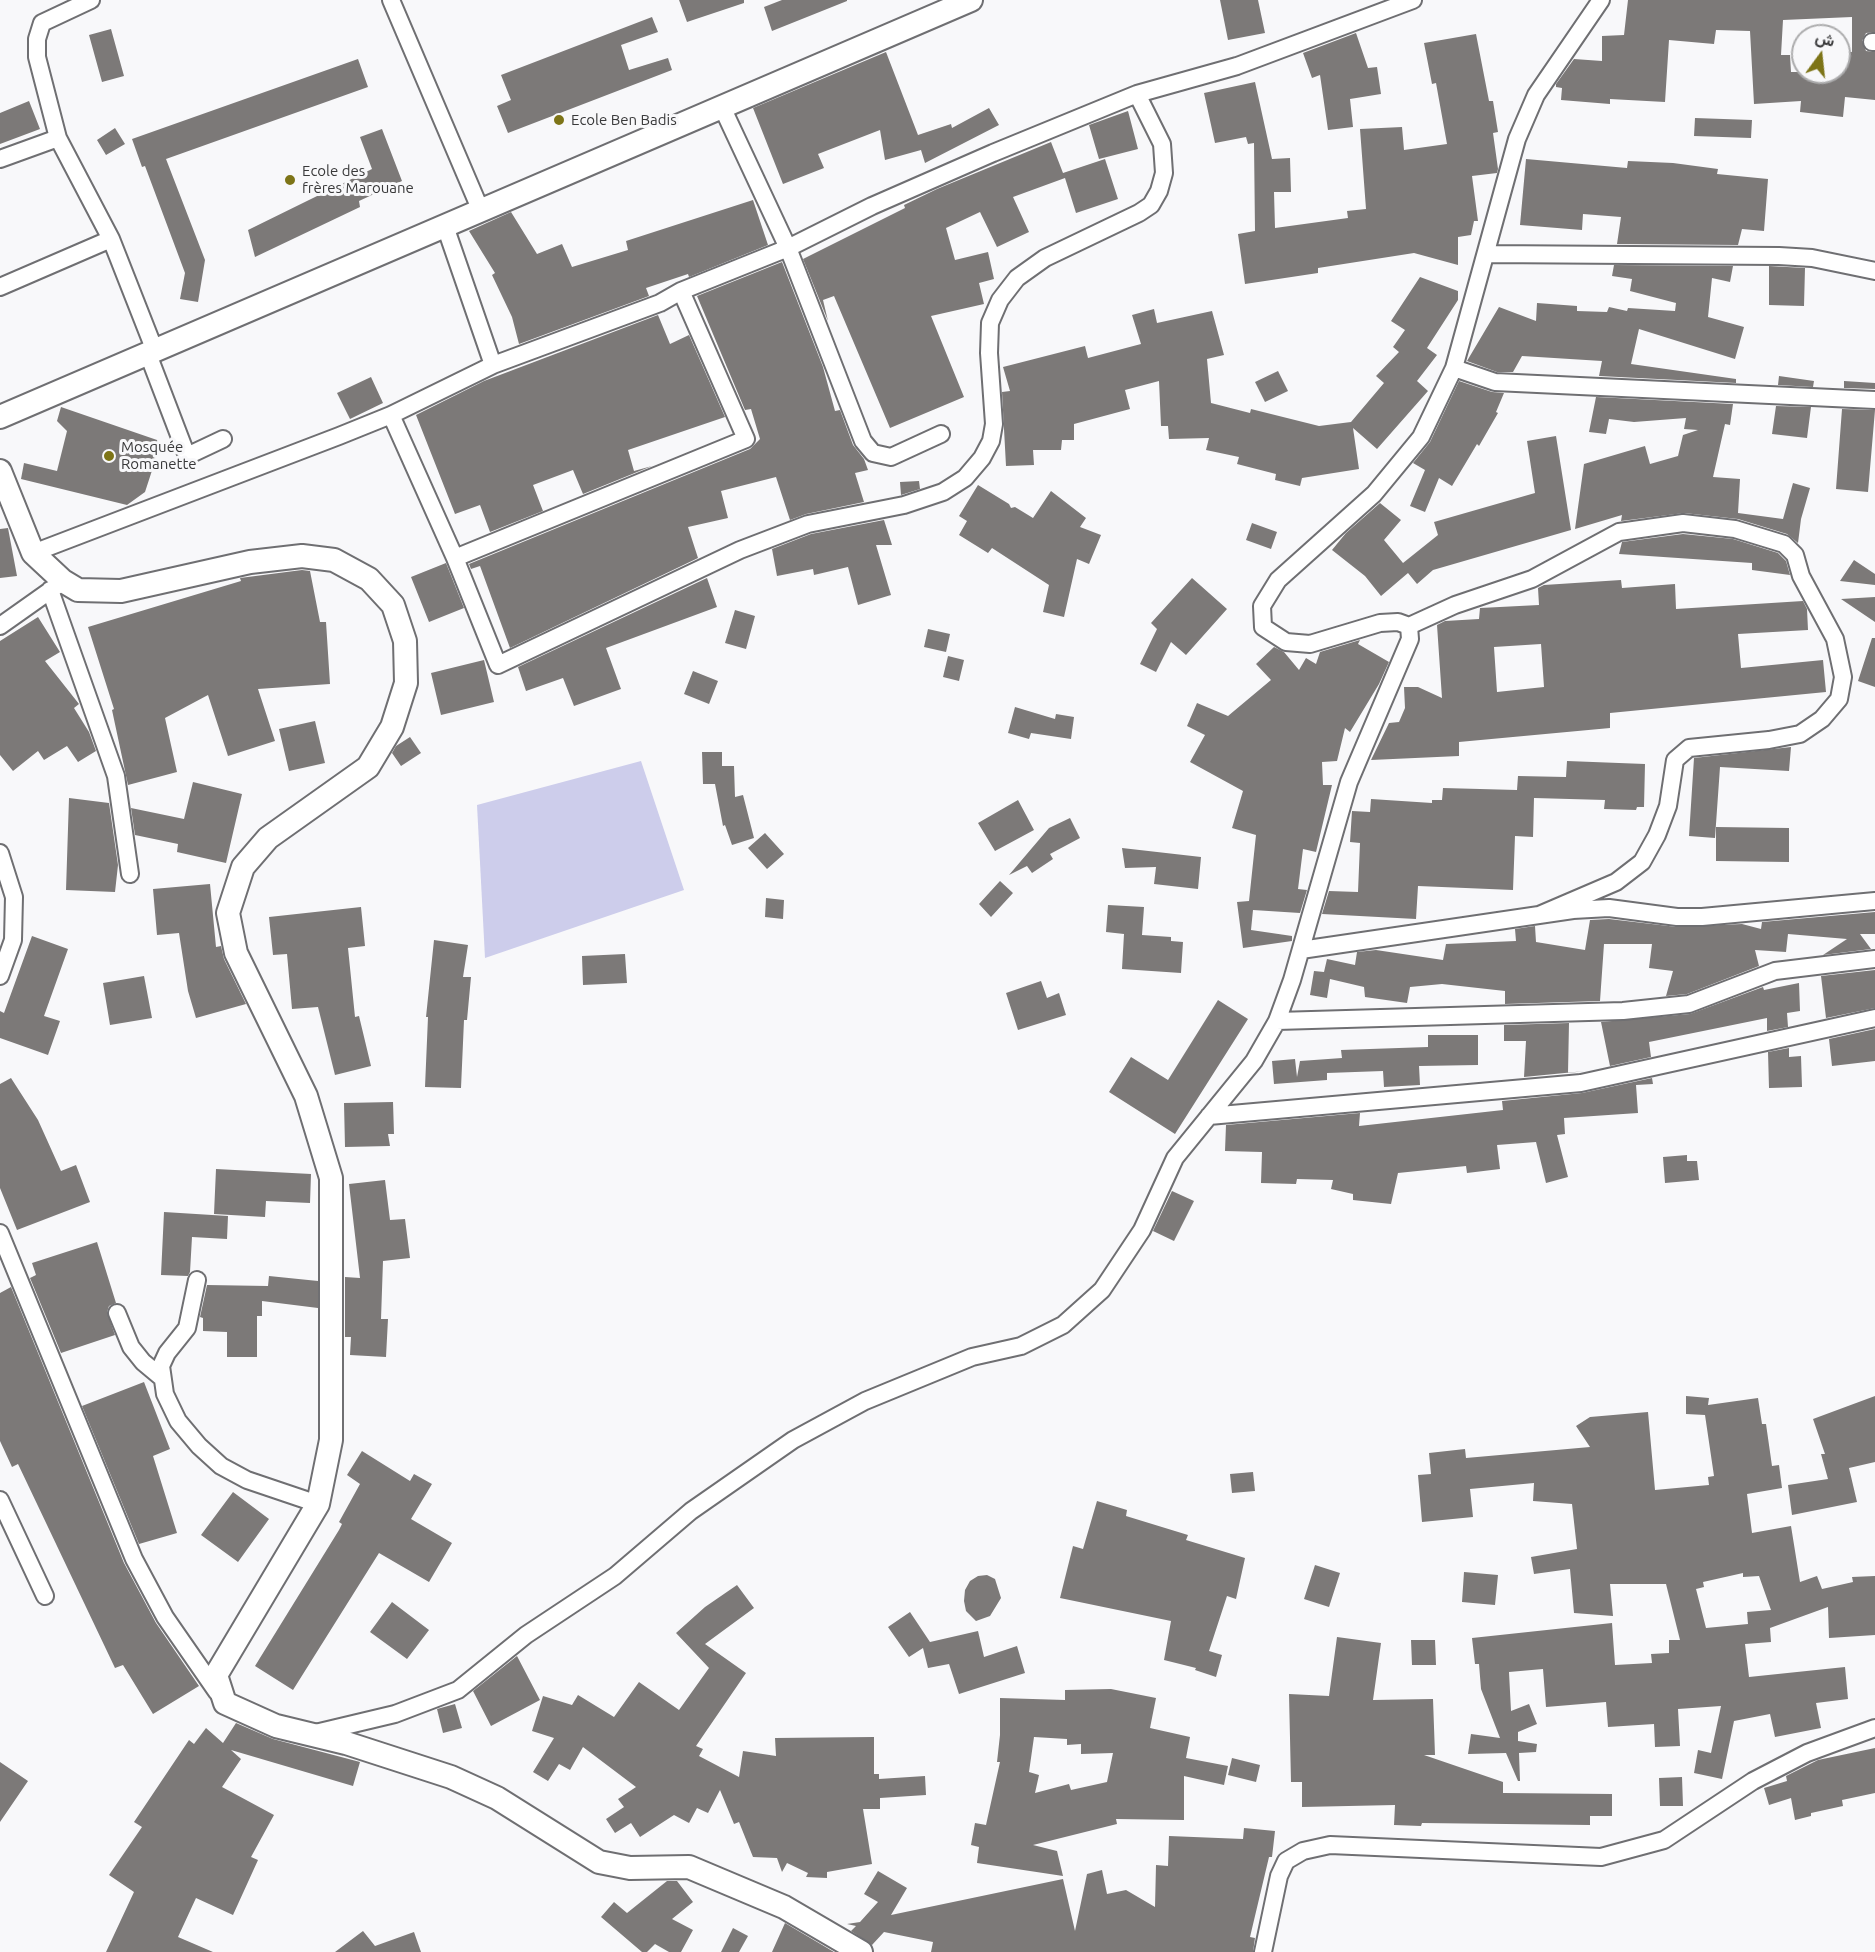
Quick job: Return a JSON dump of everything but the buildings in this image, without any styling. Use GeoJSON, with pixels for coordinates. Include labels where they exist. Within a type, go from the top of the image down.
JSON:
{"type":"FeatureCollection","features":[{"type":"Feature","properties":{"kind":"street"},"geometry":{"type":"LineString","coordinates":[[91,0],[42,23],[37,39],[37,57],[58,138],[111,239],[187,456],[224,439]]}},
{"type":"Feature","properties":{"kind":"street"},"geometry":{"type":"LineString","coordinates":[[391,0],[481,211]]}},
{"type":"Feature","properties":{"kind":"street"},"geometry":{"type":"LineString","coordinates":[[0,417],[971,0]]}},
{"type":"Feature","properties":{"kind":"street"},"geometry":{"type":"LineString","coordinates":[[33,553],[392,415],[493,365],[660,303],[681,291],[788,248],[872,206],[1137,94],[1237,66],[1413,0]]}},
{"type":"Feature","properties":{"kind":"street"},"geometry":{"type":"LineString","coordinates":[[1539,915],[1616,882],[1642,862],[1657,835],[1668,806],[1675,760],[1689,748],[1769,740],[1800,734],[1822,719],[1839,699],[1843,677],[1835,639],[1801,576],[1795,555],[1784,544],[1735,529],[1683,523],[1619,532],[1532,579],[1455,605],[1409,626],[1398,622],[1380,623],[1310,644],[1286,642],[1263,627],[1262,606],[1278,580],[1374,494],[1421,437],[1454,368],[1517,139],[1536,95],[1601,0]]}},
{"type":"Feature","properties":{"kind":"street"},"geometry":{"type":"LineString","coordinates":[[392,415],[455,558],[498,664],[740,550],[808,524],[904,505],[943,492],[965,478],[982,458],[991,441],[994,424],[989,353],[990,323],[1000,300],[1017,278],[1045,258],[1139,213],[1151,205],[1159,191],[1164,173],[1162,144],[1137,94]]}},
{"type":"Feature","properties":{"kind":"street"},"geometry":{"type":"LineString","coordinates":[[722,107],[788,248],[863,441],[873,453],[891,457],[941,434]]}},
{"type":"Feature","properties":{"kind":"street"},"geometry":{"type":"LineString","coordinates":[[0,159],[58,138]]}},
{"type":"Feature","properties":{"kind":"street"},"geometry":{"type":"LineString","coordinates":[[445,226],[493,365]]}},
{"type":"Feature","properties":{"kind":"street"},"geometry":{"type":"LineString","coordinates":[[0,287],[111,239]]}},
{"type":"Feature","properties":{"kind":"street"},"geometry":{"type":"LineString","coordinates":[[1486,254],[1779,256],[1812,258],[1875,271]]}},
{"type":"Feature","properties":{"kind":"street"},"geometry":{"type":"LineString","coordinates":[[455,558],[746,439],[681,291]]}},
{"type":"Feature","properties":{"kind":"street"},"geometry":{"type":"LineString","coordinates":[[1454,368],[1495,382],[1875,400]]}},
{"type":"Feature","properties":{"kind":"street"},"geometry":{"type":"LineString","coordinates":[[0,471],[33,553],[57,586],[116,777],[130,874]]}},
{"type":"Feature","properties":{"kind":"street"},"geometry":{"type":"LineString","coordinates":[[0,626],[57,586],[78,590],[121,591],[250,562],[302,556],[334,560],[369,579],[393,605],[405,641],[406,683],[392,727],[368,767],[268,838],[243,867],[228,913],[236,953],[306,1096],[331,1178],[331,1440],[318,1504],[216,1675],[225,1703]]}},
{"type":"Feature","properties":{"kind":"street"},"geometry":{"type":"LineString","coordinates":[[310,1734],[395,1714],[458,1690],[526,1635],[615,1576],[691,1511],[793,1440],[864,1401],[972,1357],[1021,1346],[1063,1325],[1102,1290],[1142,1230],[1175,1158],[1254,1061],[1277,1021],[1301,950],[1349,782],[1410,639],[1409,626]]}},
{"type":"Feature","properties":{"kind":"street"},"geometry":{"type":"LineString","coordinates":[[0,854],[14,897],[13,940],[0,976]]}},
{"type":"Feature","properties":{"kind":"street"},"geometry":{"type":"LineString","coordinates":[[1301,950],[1539,915],[1609,908],[1677,918],[1875,901]]}},
{"type":"Feature","properties":{"kind":"street"},"geometry":{"type":"LineString","coordinates":[[1277,1021],[1623,1011],[1699,1001],[1733,985],[1775,971],[1875,959]]}},
{"type":"Feature","properties":{"kind":"street"},"geometry":{"type":"LineString","coordinates":[[1209,1116],[1581,1083],[1875,1018]]}},
{"type":"Feature","properties":{"kind":"street"},"geometry":{"type":"LineString","coordinates":[[0,1233],[134,1559],[165,1617],[225,1703],[276,1726],[346,1743],[451,1777],[498,1797],[599,1862],[630,1868],[689,1867],[784,1907],[861,1952]]}},
{"type":"Feature","properties":{"kind":"street"},"geometry":{"type":"LineString","coordinates":[[197,1280],[187,1328],[161,1366],[161,1377],[178,1421],[199,1446],[221,1466],[248,1480],[318,1504]]}},
{"type":"Feature","properties":{"kind":"street"},"geometry":{"type":"LineString","coordinates":[[117,1312],[131,1347],[143,1362],[161,1377]]}},
{"type":"Feature","properties":{"kind":"street"},"geometry":{"type":"LineString","coordinates":[[0,1500],[45,1596]]}},
{"type":"Feature","properties":{"kind":"street"},"geometry":{"type":"LineString","coordinates":[[1263,1952],[1279,1876],[1286,1862],[1303,1851],[1330,1845],[1601,1857],[1665,1840],[1753,1781],[1807,1753],[1875,1728]]}},
{"type":"Feature","properties":{"kind":"shaded area"},"geometry":{"type":"Polygon","coordinates":[[[641,761],[684,890],[485,958],[477,805],[641,761]]]}},
{"type":"Feature","properties":{"kind":"place","name":"Ecole Ben Badis"},"geometry":{"type":"Point","coordinates":[559,120]}},
{"type":"Feature","properties":{"kind":"place","name":"Ecole des frères Marouane"},"geometry":{"type":"Point","coordinates":[290,180]}},
{"type":"Feature","properties":{"kind":"place","name":"Mosquée Romanette"},"geometry":{"type":"Point","coordinates":[109,456]}}]}
